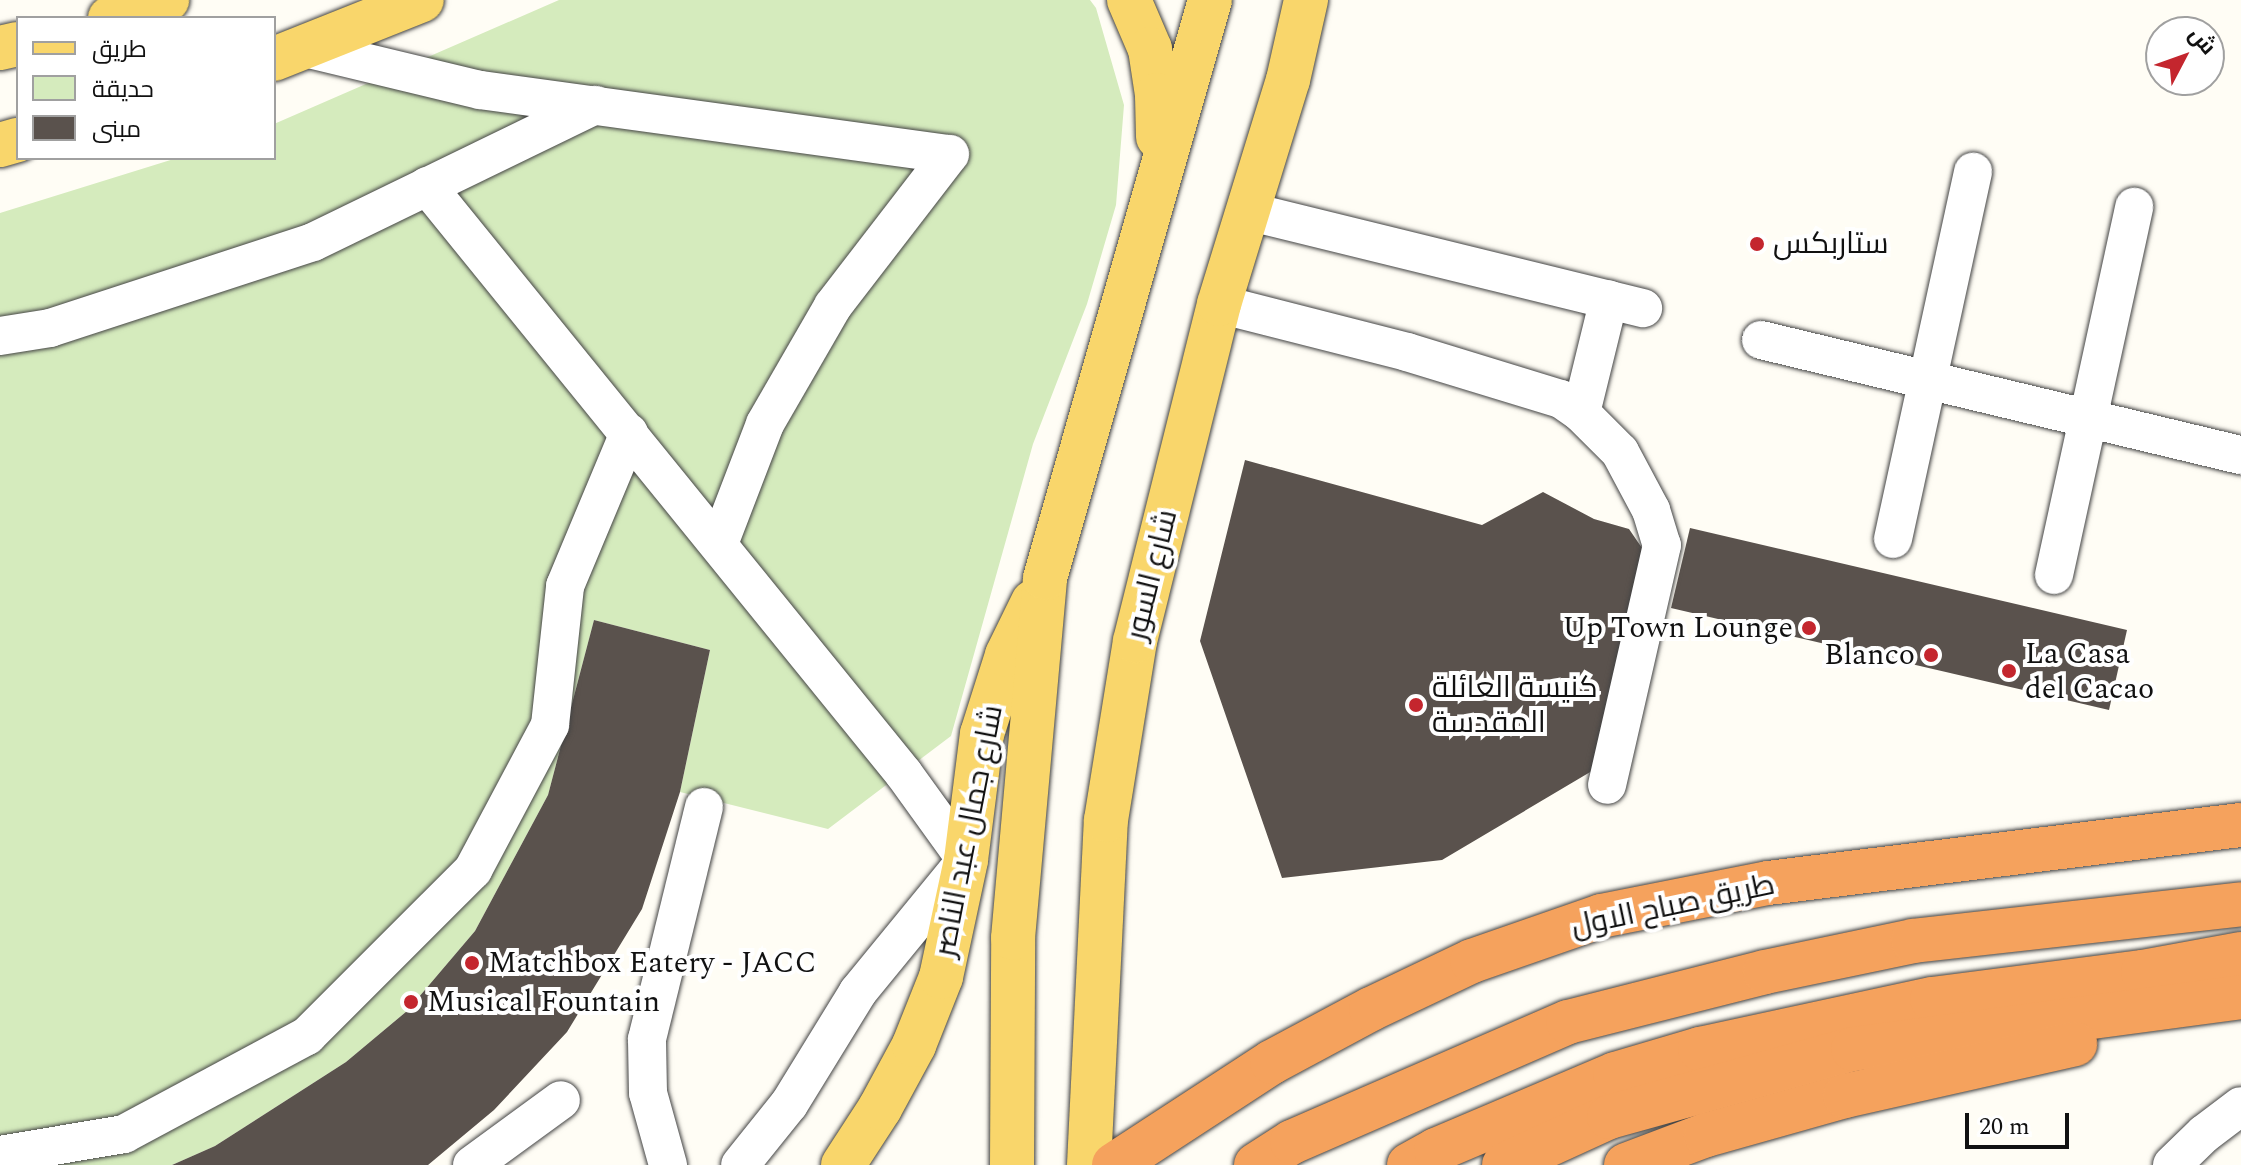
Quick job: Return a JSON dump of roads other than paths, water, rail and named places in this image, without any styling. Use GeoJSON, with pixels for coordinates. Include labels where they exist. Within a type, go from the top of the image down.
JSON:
{"type":"FeatureCollection","features":[{"type":"Feature","properties":{"kind":"highway","name":"طريق صباح الاول"},"geometry":{"type":"LineString","coordinates":[[1114,1165],[1272,1062],[1371,1009],[1472,961],[1601,916],[1768,883],[2241,825]]}},
{"type":"Feature","properties":{"kind":"highway"},"geometry":{"type":"LineString","coordinates":[[1256,1165],[1292,1142],[1568,1022],[1765,972],[1913,941],[2241,904]]}},
{"type":"Feature","properties":{"kind":"highway"},"geometry":{"type":"LineString","coordinates":[[1409,1165],[1436,1150],[1615,1074],[1700,1049],[1932,999],[2143,972],[2241,954]]}},
{"type":"Feature","properties":{"kind":"highway"},"geometry":{"type":"LineString","coordinates":[[1504,1165],[1609,1117],[1853,1049],[2241,997]]}},
{"type":"Feature","properties":{"kind":"highway"},"geometry":{"type":"LineString","coordinates":[[1626,1165],[1706,1135],[1845,1096],[2241,1010]]}},
{"type":"Feature","properties":{"kind":"main road"},"geometry":{"type":"LineString","coordinates":[[116,16],[167,0]]}},
{"type":"Feature","properties":{"kind":"main road"},"geometry":{"type":"LineString","coordinates":[[290,54],[422,0]]}},
{"type":"Feature","properties":{"kind":"main road"},"geometry":{"type":"LineString","coordinates":[[1129,0],[1150,49],[1154,73],[1158,122],[1154,192]]}},
{"type":"Feature","properties":{"kind":"main road"},"geometry":{"type":"LineString","coordinates":[[1012,1164],[1013,938],[1045,578],[1210,0]]}},
{"type":"Feature","properties":{"kind":"main road","name":"شارع السور"},"geometry":{"type":"LineString","coordinates":[[1089,1165],[1106,820],[1135,641],[1219,304],[1288,80],[1306,0]]}},
{"type":"Feature","properties":{"kind":"main road"},"geometry":{"type":"LineString","coordinates":[[1288,80],[1328,0]]}},
{"type":"Feature","properties":{"kind":"main road","name":"شارع جمال عبد الناصر"},"geometry":{"type":"LineString","coordinates":[[843,1165],[880,1108],[914,1045],[941,977],[966,860],[982,734],[1007,655],[1045,578]]}},
{"type":"Feature","properties":{"kind":"street"},"geometry":{"type":"LineString","coordinates":[[290,54],[480,90],[950,154],[833,306],[765,424],[719,544]]}},
{"type":"Feature","properties":{"kind":"street"},"geometry":{"type":"LineString","coordinates":[[0,336],[50,328],[313,242],[595,105]]}},
{"type":"Feature","properties":{"kind":"street"},"geometry":{"type":"LineString","coordinates":[[1893,539],[1973,172]]}},
{"type":"Feature","properties":{"kind":"street"},"geometry":{"type":"LineString","coordinates":[[427,186],[904,774],[966,860],[858,992],[789,1104],[740,1165]]}},
{"type":"Feature","properties":{"kind":"street"},"geometry":{"type":"LineString","coordinates":[[2054,575],[2134,207]]}},
{"type":"Feature","properties":{"kind":"street"},"geometry":{"type":"LineString","coordinates":[[1247,211],[1626,304],[1581,413]]}},
{"type":"Feature","properties":{"kind":"street"},"geometry":{"type":"LineString","coordinates":[[1219,304],[1435,361],[1561,399],[1581,413],[1620,452],[1651,510],[1662,545],[1607,785]]}},
{"type":"Feature","properties":{"kind":"street"},"geometry":{"type":"LineString","coordinates":[[1761,340],[2241,455]]}},
{"type":"Feature","properties":{"kind":"street"},"geometry":{"type":"LineString","coordinates":[[0,1155],[124,1134],[307,1036],[473,870],[550,725],[565,586],[629,433]]}},
{"type":"Feature","properties":{"kind":"street"},"geometry":{"type":"LineString","coordinates":[[668,1165],[648,1093],[647,1039],[704,807]]}},
{"type":"Feature","properties":{"kind":"street"},"geometry":{"type":"LineString","coordinates":[[472,1165],[561,1100]]}},
{"type":"Feature","properties":{"kind":"street"},"geometry":{"type":"LineString","coordinates":[[2172,1165],[2204,1134],[2241,1106]]}},
{"type":"Feature","properties":{"kind":"place","name":"ستاربكس"},"geometry":{"type":"Point","coordinates":[1757,244]}},
{"type":"Feature","properties":{"kind":"place","name":"Up Town Lounge"},"geometry":{"type":"Point","coordinates":[1809,628]}},
{"type":"Feature","properties":{"kind":"place","name":"Blanco"},"geometry":{"type":"Point","coordinates":[1931,655]}},
{"type":"Feature","properties":{"kind":"place","name":"La Casa del Cacao"},"geometry":{"type":"Point","coordinates":[2009,671]}},
{"type":"Feature","properties":{"kind":"place","name":"كنيسة العائلة المقدسة"},"geometry":{"type":"Point","coordinates":[1416,705]}},
{"type":"Feature","properties":{"kind":"place","name":"Matchbox Eatery - JACC"},"geometry":{"type":"Point","coordinates":[472,963]}},
{"type":"Feature","properties":{"kind":"place","name":"Musical Fountain"},"geometry":{"type":"Point","coordinates":[411,1002]}}]}
